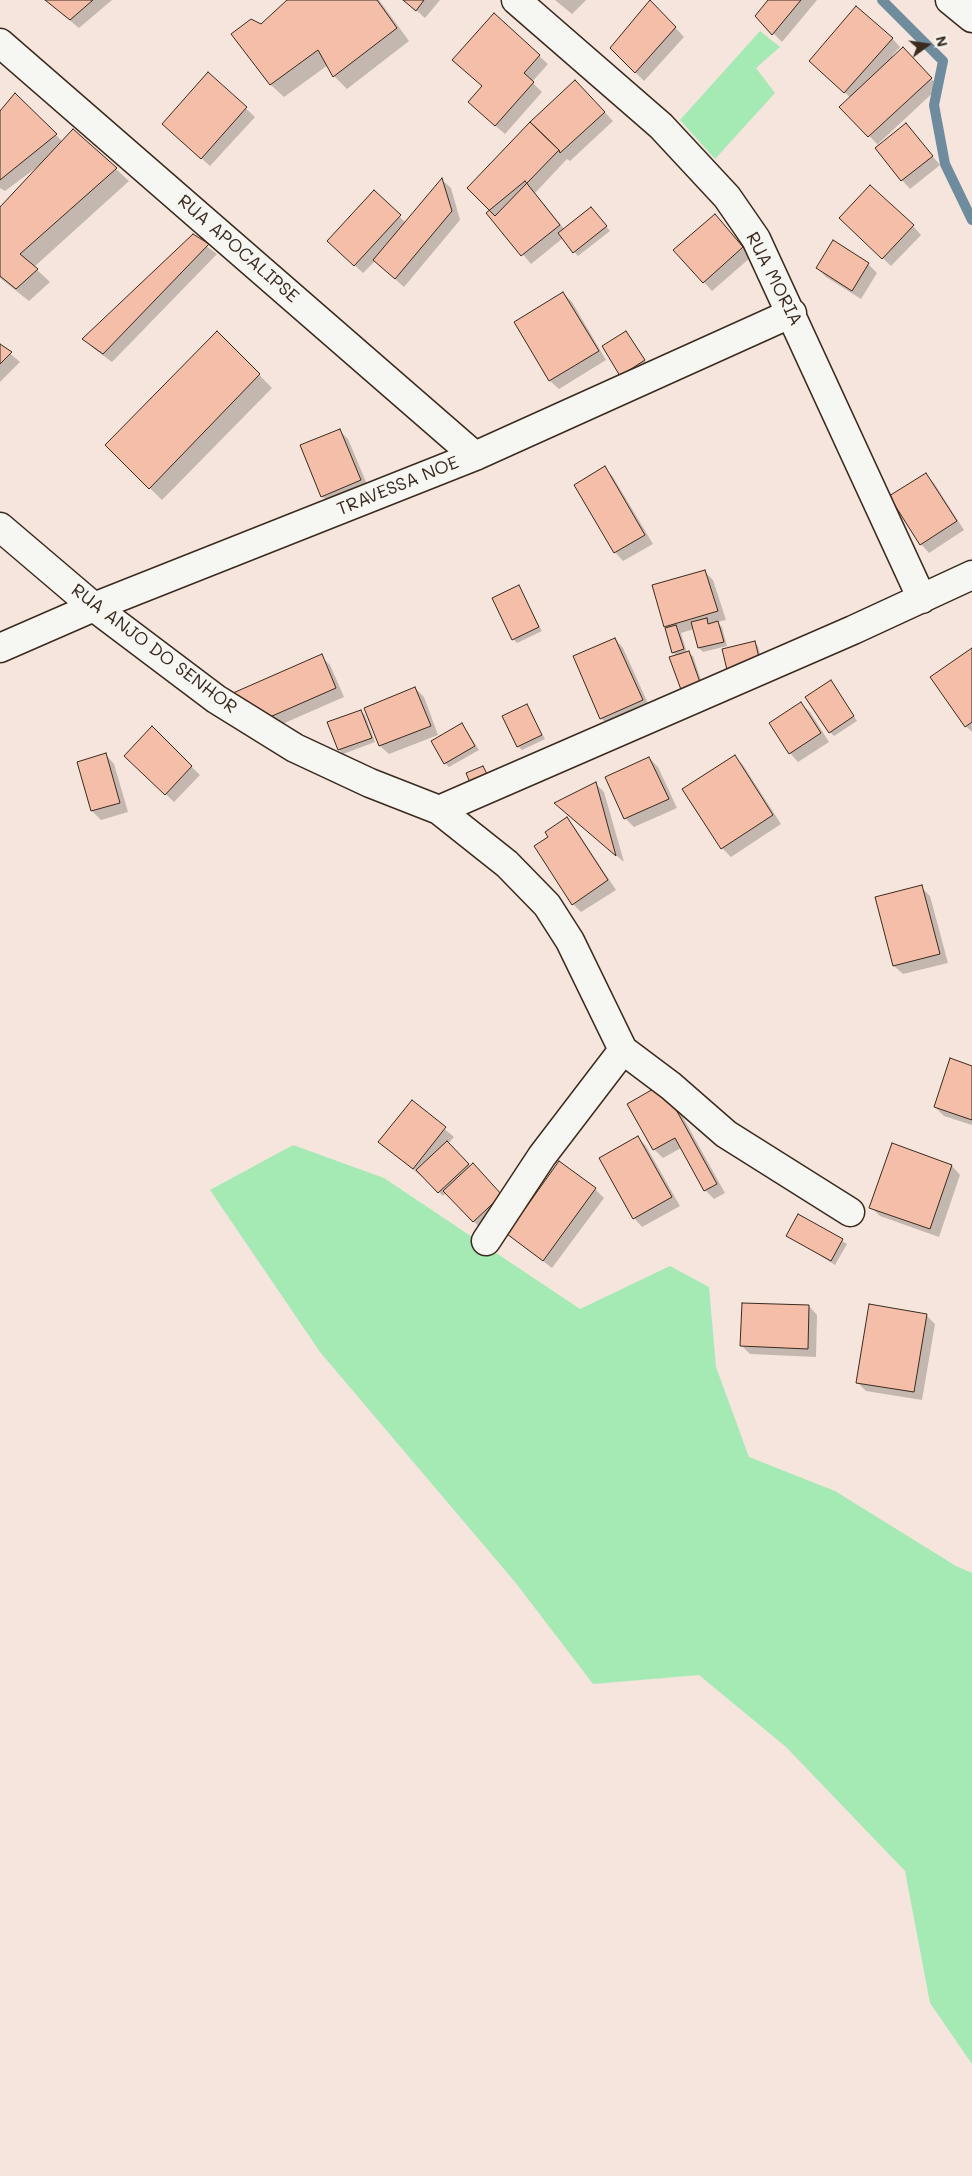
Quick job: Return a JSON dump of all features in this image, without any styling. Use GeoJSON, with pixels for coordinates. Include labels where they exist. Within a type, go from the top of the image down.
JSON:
{"type":"FeatureCollection","features":[{"type":"Feature","properties":{"kind":"street","name":"RUA MORIA"},"geometry":{"type":"LineString","coordinates":[[516,0],[661,126],[727,197],[756,239],[922,599]]}},
{"type":"Feature","properties":{"kind":"street"},"geometry":{"type":"LineString","coordinates":[[950,0],[972,18]]}},
{"type":"Feature","properties":{"kind":"street","name":"RUA APOCALIPSE"},"geometry":{"type":"LineString","coordinates":[[0,43],[476,456]]}},
{"type":"Feature","properties":{"kind":"street","name":"TRAVESSA NOE"},"geometry":{"type":"LineString","coordinates":[[0,648],[94,607],[476,456],[792,314]]}},
{"type":"Feature","properties":{"kind":"street","name":"RUA ANJO DO SENHOR"},"geometry":{"type":"LineString","coordinates":[[0,527],[94,607],[216,699],[295,748],[370,783],[439,810],[507,864],[547,905],[570,941],[623,1050],[670,1086],[726,1134],[850,1212]]}},
{"type":"Feature","properties":{"kind":"street"},"geometry":{"type":"LineString","coordinates":[[439,810],[972,576]]}},
{"type":"Feature","properties":{"kind":"street"},"geometry":{"type":"LineString","coordinates":[[486,1241],[542,1156],[623,1050]]}},
{"type":"Feature","properties":{"kind":"green space"},"geometry":{"type":"Polygon","coordinates":[[[760,31],[780,47],[756,68],[775,93],[715,159],[680,120],[760,31]]]}},
{"type":"Feature","properties":{"kind":"green space"},"geometry":{"type":"Polygon","coordinates":[[[293,1145],[384,1178],[580,1309],[670,1266],[709,1287],[716,1367],[749,1457],[835,1491],[956,1566],[972,1573],[972,2064],[930,2003],[905,1871],[786,1747],[699,1675],[593,1684],[515,1582],[320,1352],[210,1190],[293,1145]]]}},
{"type":"Feature","properties":{"kind":"building"},"geometry":{"type":"Polygon","coordinates":[[[45,0],[93,0],[70,20],[45,0]]]}},
{"type":"Feature","properties":{"kind":"building"},"geometry":{"type":"Polygon","coordinates":[[[287,0],[377,0],[397,28],[333,77],[318,50],[270,85],[231,34],[251,19],[261,24],[287,0]]]}},
{"type":"Feature","properties":{"kind":"building"},"geometry":{"type":"Polygon","coordinates":[[[403,0],[424,0],[416,11],[403,0]]]}},
{"type":"Feature","properties":{"kind":"building"},"geometry":{"type":"Polygon","coordinates":[[[650,0],[676,27],[635,73],[610,48],[650,0]]]}},
{"type":"Feature","properties":{"kind":"building"},"geometry":{"type":"Polygon","coordinates":[[[768,0],[801,0],[772,35],[755,16],[768,0]]]}},
{"type":"Feature","properties":{"kind":"building"},"geometry":{"type":"Polygon","coordinates":[[[856,6],[893,38],[844,93],[809,61],[856,6]]]}},
{"type":"Feature","properties":{"kind":"building"},"geometry":{"type":"Polygon","coordinates":[[[494,13],[540,55],[524,73],[534,82],[495,126],[468,102],[482,86],[452,60],[494,13]]]}},
{"type":"Feature","properties":{"kind":"building"},"geometry":{"type":"Polygon","coordinates":[[[903,47],[932,78],[868,137],[839,107],[903,47]]]}},
{"type":"Feature","properties":{"kind":"building"},"geometry":{"type":"Polygon","coordinates":[[[208,72],[247,107],[201,159],[162,124],[208,72]]]}},
{"type":"Feature","properties":{"kind":"building"},"geometry":{"type":"Polygon","coordinates":[[[575,80],[605,112],[560,153],[530,122],[575,80]]]}},
{"type":"Feature","properties":{"kind":"building"},"geometry":{"type":"Polygon","coordinates":[[[15,93],[57,134],[0,180],[0,111],[15,93]]]}},
{"type":"Feature","properties":{"kind":"building"},"geometry":{"type":"Polygon","coordinates":[[[530,122],[559,150],[495,216],[467,188],[530,122]]]}},
{"type":"Feature","properties":{"kind":"building"},"geometry":{"type":"Polygon","coordinates":[[[906,123],[933,156],[901,181],[875,148],[906,123]]]}},
{"type":"Feature","properties":{"kind":"building"},"geometry":{"type":"Polygon","coordinates":[[[73,129],[117,168],[20,254],[38,269],[16,289],[0,276],[0,207],[73,129]]]}},
{"type":"Feature","properties":{"kind":"building"},"geometry":{"type":"Polygon","coordinates":[[[442,178],[452,211],[395,279],[373,260],[442,178]]]}},
{"type":"Feature","properties":{"kind":"building"},"geometry":{"type":"Polygon","coordinates":[[[525,181],[560,225],[521,256],[486,213],[525,181]]]}},
{"type":"Feature","properties":{"kind":"building"},"geometry":{"type":"Polygon","coordinates":[[[870,185],[914,225],[882,259],[839,218],[870,185]]]}},
{"type":"Feature","properties":{"kind":"building"},"geometry":{"type":"Polygon","coordinates":[[[374,190],[401,215],[354,266],[327,241],[374,190]]]}},
{"type":"Feature","properties":{"kind":"building"},"geometry":{"type":"Polygon","coordinates":[[[591,207],[607,226],[573,253],[558,233],[591,207]]]}},
{"type":"Feature","properties":{"kind":"building"},"geometry":{"type":"Polygon","coordinates":[[[715,214],[743,247],[703,283],[673,250],[715,214]]]}},
{"type":"Feature","properties":{"kind":"building"},"geometry":{"type":"Polygon","coordinates":[[[193,234],[209,244],[103,354],[82,339],[193,234]]]}},
{"type":"Feature","properties":{"kind":"building"},"geometry":{"type":"Polygon","coordinates":[[[833,240],[869,263],[852,291],[816,268],[833,240]]]}},
{"type":"Feature","properties":{"kind":"building"},"geometry":{"type":"Polygon","coordinates":[[[563,292],[599,351],[549,381],[514,322],[563,292]]]}},
{"type":"Feature","properties":{"kind":"building"},"geometry":{"type":"Polygon","coordinates":[[[217,331],[260,374],[149,489],[105,445],[217,331]]]}},
{"type":"Feature","properties":{"kind":"building"},"geometry":{"type":"Polygon","coordinates":[[[626,331],[645,360],[620,376],[602,346],[626,331]]]}},
{"type":"Feature","properties":{"kind":"building"},"geometry":{"type":"Polygon","coordinates":[[[0,344],[12,352],[0,364],[0,344]]]}},
{"type":"Feature","properties":{"kind":"building"},"geometry":{"type":"Polygon","coordinates":[[[340,429],[361,480],[321,497],[300,445],[340,429]]]}},
{"type":"Feature","properties":{"kind":"building"},"geometry":{"type":"Polygon","coordinates":[[[605,466],[645,535],[614,553],[574,485],[605,466]]]}},
{"type":"Feature","properties":{"kind":"building"},"geometry":{"type":"Polygon","coordinates":[[[926,473],[957,521],[920,545],[889,496],[926,473]]]}},
{"type":"Feature","properties":{"kind":"building"},"geometry":{"type":"Polygon","coordinates":[[[705,570],[718,611],[664,627],[652,585],[705,570]]]}},
{"type":"Feature","properties":{"kind":"building"},"geometry":{"type":"Polygon","coordinates":[[[519,585],[539,627],[512,640],[492,598],[519,585]]]}},
{"type":"Feature","properties":{"kind":"building"},"geometry":{"type":"Polygon","coordinates":[[[707,618],[708,624],[718,621],[724,642],[698,648],[691,622],[707,618]]]}},
{"type":"Feature","properties":{"kind":"building"},"geometry":{"type":"Polygon","coordinates":[[[676,625],[684,649],[672,653],[665,628],[676,625]]]}},
{"type":"Feature","properties":{"kind":"building"},"geometry":{"type":"Polygon","coordinates":[[[615,638],[643,700],[600,719],[573,656],[615,638]]]}},
{"type":"Feature","properties":{"kind":"building"},"geometry":{"type":"Polygon","coordinates":[[[755,641],[761,666],[728,674],[722,649],[755,641]]]}},
{"type":"Feature","properties":{"kind":"building"},"geometry":{"type":"Polygon","coordinates":[[[972,648],[972,722],[965,727],[930,677],[972,648]]]}},
{"type":"Feature","properties":{"kind":"building"},"geometry":{"type":"Polygon","coordinates":[[[689,651],[702,688],[683,695],[669,657],[689,651]]]}},
{"type":"Feature","properties":{"kind":"building"},"geometry":{"type":"Polygon","coordinates":[[[322,654],[336,688],[263,720],[233,693],[322,654]]]}},
{"type":"Feature","properties":{"kind":"building"},"geometry":{"type":"Polygon","coordinates":[[[831,680],[854,716],[829,733],[805,697],[831,680]]]}},
{"type":"Feature","properties":{"kind":"building"},"geometry":{"type":"Polygon","coordinates":[[[415,687],[431,726],[379,746],[364,708],[415,687]]]}},
{"type":"Feature","properties":{"kind":"building"},"geometry":{"type":"Polygon","coordinates":[[[801,702],[821,733],[789,754],[769,723],[801,702]]]}},
{"type":"Feature","properties":{"kind":"building"},"geometry":{"type":"Polygon","coordinates":[[[527,704],[542,735],[517,747],[502,716],[527,704]]]}},
{"type":"Feature","properties":{"kind":"building"},"geometry":{"type":"Polygon","coordinates":[[[361,710],[372,738],[338,750],[327,722],[361,710]]]}},
{"type":"Feature","properties":{"kind":"building"},"geometry":{"type":"Polygon","coordinates":[[[462,723],[475,746],[444,764],[431,741],[462,723]]]}},
{"type":"Feature","properties":{"kind":"building"},"geometry":{"type":"Polygon","coordinates":[[[152,726],[192,766],[165,795],[124,756],[152,726]]]}},
{"type":"Feature","properties":{"kind":"building"},"geometry":{"type":"Polygon","coordinates":[[[106,753],[120,803],[91,811],[77,762],[106,753]]]}},
{"type":"Feature","properties":{"kind":"building"},"geometry":{"type":"Polygon","coordinates":[[[735,755],[773,815],[721,849],[682,789],[735,755]]]}},
{"type":"Feature","properties":{"kind":"building"},"geometry":{"type":"Polygon","coordinates":[[[649,757],[669,799],[624,819],[605,777],[649,757]]]}},
{"type":"Feature","properties":{"kind":"building"},"geometry":{"type":"Polygon","coordinates":[[[483,766],[491,782],[473,790],[466,773],[483,766]]]}},
{"type":"Feature","properties":{"kind":"building"},"geometry":{"type":"Polygon","coordinates":[[[596,782],[616,856],[554,803],[596,782]]]}},
{"type":"Feature","properties":{"kind":"building"},"geometry":{"type":"Polygon","coordinates":[[[567,817],[608,880],[572,905],[534,846],[548,837],[545,832],[567,817]]]}},
{"type":"Feature","properties":{"kind":"building"},"geometry":{"type":"Polygon","coordinates":[[[922,885],[940,954],[893,966],[875,897],[922,885]]]}},
{"type":"Feature","properties":{"kind":"building"},"geometry":{"type":"Polygon","coordinates":[[[950,1058],[972,1066],[972,1120],[934,1107],[950,1058]]]}},
{"type":"Feature","properties":{"kind":"building"},"geometry":{"type":"Polygon","coordinates":[[[662,1084],[717,1184],[704,1191],[675,1138],[653,1150],[627,1104],[662,1084]]]}},
{"type":"Feature","properties":{"kind":"building"},"geometry":{"type":"Polygon","coordinates":[[[412,1100],[446,1127],[413,1169],[378,1142],[412,1100]]]}},
{"type":"Feature","properties":{"kind":"building"},"geometry":{"type":"Polygon","coordinates":[[[638,1136],[672,1197],[633,1219],[599,1158],[638,1136]]]}},
{"type":"Feature","properties":{"kind":"building"},"geometry":{"type":"Polygon","coordinates":[[[447,1141],[469,1164],[438,1193],[416,1170],[447,1141]]]}},
{"type":"Feature","properties":{"kind":"building"},"geometry":{"type":"Polygon","coordinates":[[[892,1143],[952,1165],[930,1229],[869,1208],[892,1143]]]}},
{"type":"Feature","properties":{"kind":"building"},"geometry":{"type":"Polygon","coordinates":[[[559,1161],[596,1188],[543,1261],[507,1234],[559,1161]]]}},
{"type":"Feature","properties":{"kind":"building"},"geometry":{"type":"Polygon","coordinates":[[[473,1163],[502,1195],[473,1222],[443,1191],[473,1163]]]}},
{"type":"Feature","properties":{"kind":"building"},"geometry":{"type":"Polygon","coordinates":[[[798,1214],[843,1239],[831,1261],[786,1236],[798,1214]]]}},
{"type":"Feature","properties":{"kind":"building"},"geometry":{"type":"Polygon","coordinates":[[[742,1303],[809,1305],[808,1349],[740,1346],[742,1303]]]}},
{"type":"Feature","properties":{"kind":"building"},"geometry":{"type":"Polygon","coordinates":[[[869,1304],[927,1314],[914,1392],[856,1383],[869,1304]]]}},
{"type":"Feature","properties":{"kind":"waterway"},"geometry":{"type":"LineString","coordinates":[[882,0],[943,61],[934,105],[945,164],[972,220]]}}]}
